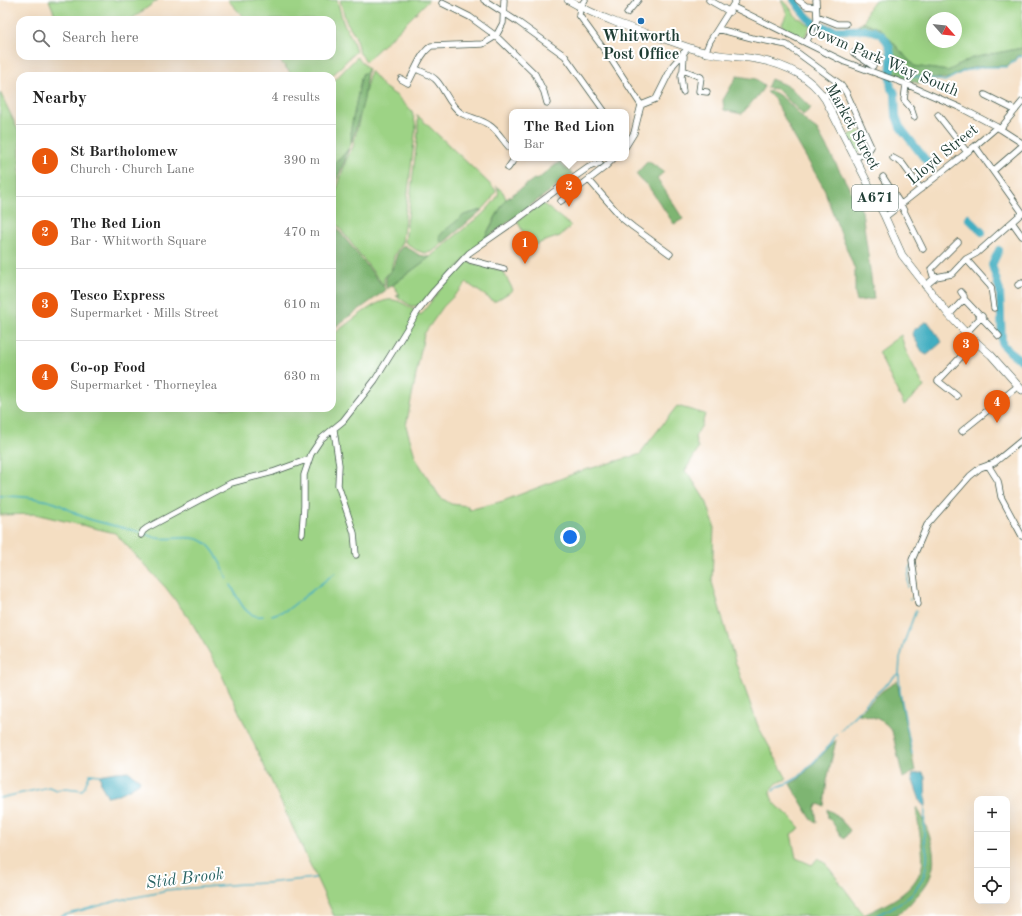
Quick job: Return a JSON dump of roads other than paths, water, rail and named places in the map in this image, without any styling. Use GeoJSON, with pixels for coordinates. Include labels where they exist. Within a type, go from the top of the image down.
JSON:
{"type":"FeatureCollection","features":[{"type":"Feature","properties":{"kind":"main road","name":"Market Street"},"geometry":{"type":"LineString","coordinates":[[568,0],[580,7],[685,51],[762,60],[785,67],[809,80],[824,97],[885,217],[902,256],[949,314],[991,355],[1020,388]]}},
{"type":"Feature","properties":{"kind":"street"},"geometry":{"type":"LineString","coordinates":[[484,0],[518,22],[565,56],[603,109]]}},
{"type":"Feature","properties":{"kind":"street"},"geometry":{"type":"LineString","coordinates":[[401,78],[408,83],[426,49],[431,46],[483,44],[496,36],[503,22],[504,0]]}},
{"type":"Feature","properties":{"kind":"street"},"geometry":{"type":"LineString","coordinates":[[585,0],[580,7],[579,14],[641,105],[634,133],[629,141]]}},
{"type":"Feature","properties":{"kind":"street"},"geometry":{"type":"LineString","coordinates":[[626,13],[638,0]]}},
{"type":"Feature","properties":{"kind":"street","name":"Cowm Park Way South"},"geometry":{"type":"LineString","coordinates":[[709,0],[858,67],[906,84],[961,108],[1022,143]]}},
{"type":"Feature","properties":{"kind":"street"},"geometry":{"type":"LineString","coordinates":[[705,53],[710,41],[736,0]]}},
{"type":"Feature","properties":{"kind":"street"},"geometry":{"type":"LineString","coordinates":[[798,0],[806,6],[815,7]]}},
{"type":"Feature","properties":{"kind":"street"},"geometry":{"type":"LineString","coordinates":[[806,44],[817,18],[815,7],[816,0]]}},
{"type":"Feature","properties":{"kind":"street"},"geometry":{"type":"LineString","coordinates":[[442,3],[470,17],[496,36],[535,74],[544,92],[547,103]]}},
{"type":"Feature","properties":{"kind":"street"},"geometry":{"type":"LineString","coordinates":[[817,18],[837,24],[846,24]]}},
{"type":"Feature","properties":{"kind":"street"},"geometry":{"type":"LineString","coordinates":[[718,29],[787,45],[840,84],[846,92],[871,146],[867,152],[855,158]]}},
{"type":"Feature","properties":{"kind":"street"},"geometry":{"type":"LineString","coordinates":[[641,105],[656,99],[673,65],[685,51]]}},
{"type":"Feature","properties":{"kind":"street"},"geometry":{"type":"LineString","coordinates":[[683,92],[681,76],[684,70],[685,51]]}},
{"type":"Feature","properties":{"kind":"street"},"geometry":{"type":"LineString","coordinates":[[854,53],[873,66]]}},
{"type":"Feature","properties":{"kind":"street"},"geometry":{"type":"LineString","coordinates":[[858,67],[863,59]]}},
{"type":"Feature","properties":{"kind":"street"},"geometry":{"type":"LineString","coordinates":[[416,69],[428,74],[438,81],[446,97],[460,112],[490,125],[509,147]]}},
{"type":"Feature","properties":{"kind":"street"},"geometry":{"type":"LineString","coordinates":[[684,70],[701,77],[699,91],[708,92]]}},
{"type":"Feature","properties":{"kind":"street"},"geometry":{"type":"LineString","coordinates":[[824,97],[840,84]]}},
{"type":"Feature","properties":{"kind":"street"},"geometry":{"type":"LineString","coordinates":[[906,84],[904,100],[911,108],[914,117]]}},
{"type":"Feature","properties":{"kind":"street"},"geometry":{"type":"LineString","coordinates":[[985,95],[1015,110]]}},
{"type":"Feature","properties":{"kind":"street","name":"Lloyd Street"},"geometry":{"type":"LineString","coordinates":[[885,217],[998,128],[1022,102]]}},
{"type":"Feature","properties":{"kind":"street"},"geometry":{"type":"LineString","coordinates":[[938,115],[967,152]]}},
{"type":"Feature","properties":{"kind":"street"},"geometry":{"type":"LineString","coordinates":[[925,286],[939,276],[952,274],[966,259],[977,253],[1022,213],[976,146]]}},
{"type":"Feature","properties":{"kind":"street"},"geometry":{"type":"LineString","coordinates":[[993,171],[1022,146]]}},
{"type":"Feature","properties":{"kind":"street"},"geometry":{"type":"LineString","coordinates":[[892,158],[902,163],[921,189]]}},
{"type":"Feature","properties":{"kind":"street"},"geometry":{"type":"LineString","coordinates":[[508,168],[514,161]]}},
{"type":"Feature","properties":{"kind":"street"},"geometry":{"type":"LineString","coordinates":[[302,534],[304,475],[309,459],[321,439],[344,421],[375,380],[418,311],[465,257],[598,161]]}},
{"type":"Feature","properties":{"kind":"street"},"geometry":{"type":"LineString","coordinates":[[600,161],[605,167]]}},
{"type":"Feature","properties":{"kind":"street"},"geometry":{"type":"LineString","coordinates":[[561,201],[611,161]]}},
{"type":"Feature","properties":{"kind":"street"},"geometry":{"type":"LineString","coordinates":[[883,177],[901,205],[924,249]]}},
{"type":"Feature","properties":{"kind":"street"},"geometry":{"type":"LineString","coordinates":[[589,180],[623,219],[633,228],[670,254]]}},
{"type":"Feature","properties":{"kind":"street"},"geometry":{"type":"LineString","coordinates":[[1012,222],[1022,236]]}},
{"type":"Feature","properties":{"kind":"street"},"geometry":{"type":"LineString","coordinates":[[934,279],[931,269],[958,242]]}},
{"type":"Feature","properties":{"kind":"street"},"geometry":{"type":"LineString","coordinates":[[465,257],[470,260],[504,269]]}},
{"type":"Feature","properties":{"kind":"street"},"geometry":{"type":"LineString","coordinates":[[966,259],[991,287],[994,308]]}},
{"type":"Feature","properties":{"kind":"street"},"geometry":{"type":"LineString","coordinates":[[961,292],[964,299],[982,316],[999,336]]}},
{"type":"Feature","properties":{"kind":"street"},"geometry":{"type":"LineString","coordinates":[[949,314],[964,299]]}},
{"type":"Feature","properties":{"kind":"street"},"geometry":{"type":"LineString","coordinates":[[966,332],[982,316]]}},
{"type":"Feature","properties":{"kind":"street"},"geometry":{"type":"LineString","coordinates":[[956,396],[938,382],[976,342]]}},
{"type":"Feature","properties":{"kind":"street"},"geometry":{"type":"LineString","coordinates":[[962,431],[1020,388]]}},
{"type":"Feature","properties":{"kind":"street"},"geometry":{"type":"LineString","coordinates":[[334,430],[339,465],[338,485],[354,533],[356,555]]}},
{"type":"Feature","properties":{"kind":"street"},"geometry":{"type":"LineString","coordinates":[[918,604],[912,560],[927,524],[970,476],[980,468],[994,463],[1022,440]]}},
{"type":"Feature","properties":{"kind":"street"},"geometry":{"type":"LineString","coordinates":[[142,535],[143,531],[147,528],[231,483],[273,472],[309,459]]}},
{"type":"Feature","properties":{"kind":"street"},"geometry":{"type":"LineString","coordinates":[[988,464],[998,481],[1001,497],[1022,536]]}},
{"type":"Feature","properties":{"kind":"water"},"geometry":{"type":"Polygon","coordinates":[[[925,322],[929,323],[942,342],[927,355],[923,353],[912,334],[914,330],[925,322]]]}},
{"type":"Feature","properties":{"kind":"water"},"geometry":{"type":"Polygon","coordinates":[[[128,771],[140,780],[139,783],[124,792],[108,797],[101,785],[100,775],[128,771]]]}},
{"type":"Feature","properties":{"kind":"water"},"geometry":{"type":"Polygon","coordinates":[[[923,773],[925,777],[926,806],[921,803],[912,778],[913,774],[923,773]]]}},
{"type":"Feature","properties":{"kind":"waterway"},"geometry":{"type":"LineString","coordinates":[[794,0],[807,17],[829,29],[873,31],[885,39],[890,51],[890,84],[891,89],[895,94],[896,116],[900,127],[932,168]]}},
{"type":"Feature","properties":{"kind":"waterway"},"geometry":{"type":"LineString","coordinates":[[891,56],[899,61],[907,75],[945,81],[964,71],[984,67],[1007,67],[1020,56],[1022,57]]}},
{"type":"Feature","properties":{"kind":"waterway"},"geometry":{"type":"LineString","coordinates":[[968,218],[982,232]]}},
{"type":"Feature","properties":{"kind":"waterway"},"geometry":{"type":"LineString","coordinates":[[999,250],[992,265],[1000,291],[1002,344],[1022,361]]}},
{"type":"Feature","properties":{"kind":"waterway"},"geometry":{"type":"LineString","coordinates":[[0,496],[41,499],[59,505],[86,518],[140,532]]}},
{"type":"Feature","properties":{"kind":"waterway"},"geometry":{"type":"LineString","coordinates":[[145,534],[163,539],[191,538],[203,541],[214,552],[227,578]]}},
{"type":"Feature","properties":{"kind":"waterway"},"geometry":{"type":"LineString","coordinates":[[918,553],[921,550],[921,544]]}},
{"type":"Feature","properties":{"kind":"waterway"},"geometry":{"type":"LineString","coordinates":[[908,587],[908,577],[911,566]]}},
{"type":"Feature","properties":{"kind":"waterway"},"geometry":{"type":"LineString","coordinates":[[272,615],[287,610],[335,573]]}},
{"type":"Feature","properties":{"kind":"waterway"},"geometry":{"type":"LineString","coordinates":[[231,585],[239,601],[247,611],[257,616],[263,616]]}},
{"type":"Feature","properties":{"kind":"waterway"},"geometry":{"type":"LineString","coordinates":[[912,754],[900,692],[899,674],[900,659],[905,640],[916,610]]}},
{"type":"Feature","properties":{"kind":"waterway"},"geometry":{"type":"LineString","coordinates":[[841,730],[863,706],[899,674]]}},
{"type":"Feature","properties":{"kind":"waterway"},"geometry":{"type":"LineString","coordinates":[[773,791],[777,787],[799,777],[831,744],[836,734]]}},
{"type":"Feature","properties":{"kind":"waterway"},"geometry":{"type":"LineString","coordinates":[[0,798],[49,787],[56,790],[66,788],[82,790],[90,774],[100,775]]}},
{"type":"Feature","properties":{"kind":"waterway"},"geometry":{"type":"LineString","coordinates":[[875,916],[903,901],[911,894],[922,879],[926,869],[927,855],[924,837],[925,806]]}},
{"type":"Feature","properties":{"kind":"waterway","name":"Stid Brook"},"geometry":{"type":"LineString","coordinates":[[61,916],[120,900],[163,892],[165,890],[315,878]]}},
{"type":"Feature","properties":{"kind":"place","name":"Whitworth Post Office"},"geometry":{"type":"Point","coordinates":[641,21]}},
{"type":"Feature","properties":{"kind":"place","name":"The Red Lion"},"geometry":{"type":"Point","coordinates":[569,207]}},
{"type":"Feature","properties":{"kind":"place","name":"St Bartholomew"},"geometry":{"type":"Point","coordinates":[525,264]}},
{"type":"Feature","properties":{"kind":"place","name":"Tesco Express"},"geometry":{"type":"Point","coordinates":[966,365]}},
{"type":"Feature","properties":{"kind":"place","name":"Co-op Food"},"geometry":{"type":"Point","coordinates":[997,423]}}]}
